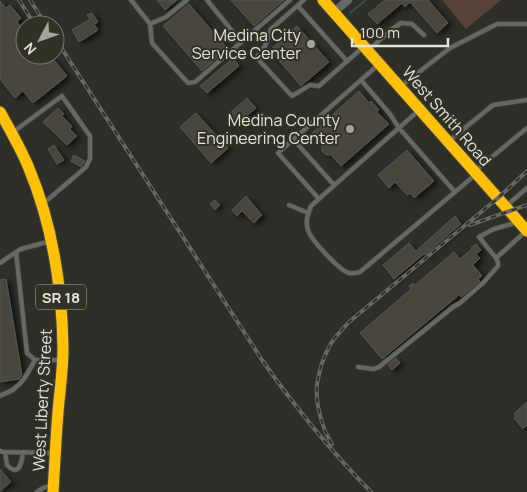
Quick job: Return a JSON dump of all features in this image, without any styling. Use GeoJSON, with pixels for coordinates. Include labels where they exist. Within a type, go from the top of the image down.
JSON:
{"type":"FeatureCollection","features":[{"type":"Feature","properties":{"kind":"main road","name":"West Smith Road"},"geometry":{"type":"LineString","coordinates":[[323,0],[524,228]]}},
{"type":"Feature","properties":{"kind":"main road","name":"West Liberty Street"},"geometry":{"type":"LineString","coordinates":[[0,112],[32,176],[52,240],[58,273],[61,298],[62,360],[53,488]]}},
{"type":"Feature","properties":{"kind":"street"},"geometry":{"type":"LineString","coordinates":[[334,12],[348,0]]}},
{"type":"Feature","properties":{"kind":"lane"},"geometry":{"type":"LineString","coordinates":[[131,0],[150,24],[152,43],[188,83],[195,82],[290,0]]}},
{"type":"Feature","properties":{"kind":"lane"},"geometry":{"type":"LineString","coordinates":[[150,24],[166,17],[187,0]]}},
{"type":"Feature","properties":{"kind":"lane"},"geometry":{"type":"LineString","coordinates":[[207,0],[242,42]]}},
{"type":"Feature","properties":{"kind":"lane"},"geometry":{"type":"LineString","coordinates":[[304,0],[271,30],[265,46],[257,58],[292,96],[310,85],[319,86],[347,61],[401,23],[412,24],[424,35]]}},
{"type":"Feature","properties":{"kind":"lane"},"geometry":{"type":"LineString","coordinates":[[298,6],[347,61]]}},
{"type":"Feature","properties":{"kind":"lane"},"geometry":{"type":"LineString","coordinates":[[400,87],[450,48],[497,24],[527,24]]}},
{"type":"Feature","properties":{"kind":"lane"},"geometry":{"type":"LineString","coordinates":[[319,199],[278,153],[380,64]]}},
{"type":"Feature","properties":{"kind":"lane"},"geometry":{"type":"LineString","coordinates":[[361,80],[390,114],[399,128],[455,192]]}},
{"type":"Feature","properties":{"kind":"lane"},"geometry":{"type":"LineString","coordinates":[[12,133],[62,96],[90,136],[90,159],[86,167],[42,204]]}},
{"type":"Feature","properties":{"kind":"lane"},"geometry":{"type":"LineString","coordinates":[[448,141],[493,105],[527,100]]}},
{"type":"Feature","properties":{"kind":"lane"},"geometry":{"type":"LineString","coordinates":[[420,110],[311,206],[306,219],[312,239],[342,270],[351,274],[360,272],[368,267],[527,128]]}},
{"type":"Feature","properties":{"kind":"lane"},"geometry":{"type":"LineString","coordinates":[[293,139],[334,186]]}},
{"type":"Feature","properties":{"kind":"lane"},"geometry":{"type":"LineString","coordinates":[[506,207],[527,188]]}},
{"type":"Feature","properties":{"kind":"lane"},"geometry":{"type":"LineString","coordinates":[[289,205],[308,213]]}},
{"type":"Feature","properties":{"kind":"lane"},"geometry":{"type":"LineString","coordinates":[[496,258],[524,228]]}},
{"type":"Feature","properties":{"kind":"lane"},"geometry":{"type":"LineString","coordinates":[[358,367],[374,369],[379,367],[483,283],[498,266],[498,262],[478,237],[494,230],[524,228]]}},
{"type":"Feature","properties":{"kind":"lane"},"geometry":{"type":"LineString","coordinates":[[0,264],[21,249],[52,240]]}},
{"type":"Feature","properties":{"kind":"lane"},"geometry":{"type":"LineString","coordinates":[[16,252],[27,353],[35,360],[62,360]]}},
{"type":"Feature","properties":{"kind":"lane"},"geometry":{"type":"LineString","coordinates":[[1,395],[14,390],[24,380],[35,360]]}},
{"type":"Feature","properties":{"kind":"lane"},"geometry":{"type":"LineString","coordinates":[[0,451],[56,453]]}},
{"type":"Feature","properties":{"kind":"lane"},"geometry":{"type":"LineString","coordinates":[[5,452],[7,465],[14,470],[21,465],[23,452]]}},
{"type":"Feature","properties":{"kind":"lane"},"geometry":{"type":"LineString","coordinates":[[37,492],[43,488],[53,488]]}},
{"type":"Feature","properties":{"kind":"shaded area"},"geometry":{"type":"Polygon","coordinates":[[[442,0],[501,0],[466,29],[442,0]]]}},
{"type":"Feature","properties":{"kind":"building"},"geometry":{"type":"Polygon","coordinates":[[[157,0],[177,0],[165,10],[157,0]]]}},
{"type":"Feature","properties":{"kind":"building"},"geometry":{"type":"Polygon","coordinates":[[[231,0],[284,0],[254,26],[231,0]]]}},
{"type":"Feature","properties":{"kind":"building"},"geometry":{"type":"Polygon","coordinates":[[[385,0],[428,0],[448,23],[437,33],[410,2],[405,7],[402,3],[377,24],[368,14],[385,0]]]}},
{"type":"Feature","properties":{"kind":"building"},"geometry":{"type":"Polygon","coordinates":[[[0,1],[6,8],[10,5],[18,15],[15,15],[15,65],[58,65],[67,76],[33,103],[23,91],[15,98],[0,79],[0,1]]]}},
{"type":"Feature","properties":{"kind":"building"},"geometry":{"type":"Polygon","coordinates":[[[189,4],[228,49],[202,71],[163,26],[189,4]]]}},
{"type":"Feature","properties":{"kind":"building"},"geometry":{"type":"Polygon","coordinates":[[[92,13],[98,22],[94,24],[98,30],[79,42],[72,30],[90,19],[87,15],[92,13]]]}},
{"type":"Feature","properties":{"kind":"building"},"geometry":{"type":"Polygon","coordinates":[[[297,26],[329,62],[301,86],[270,50],[297,26]]]}},
{"type":"Feature","properties":{"kind":"building"},"geometry":{"type":"Polygon","coordinates":[[[233,58],[239,66],[207,93],[200,86],[233,58]]]}},
{"type":"Feature","properties":{"kind":"building","name":"Medina County Engineering Center"},"geometry":{"type":"Polygon","coordinates":[[[359,91],[369,103],[371,101],[379,110],[377,112],[389,124],[341,166],[330,154],[328,156],[321,150],[323,146],[312,133],[359,91]]]}},
{"type":"Feature","properties":{"kind":"building"},"geometry":{"type":"Polygon","coordinates":[[[247,98],[256,108],[237,124],[229,114],[247,98]]]}},
{"type":"Feature","properties":{"kind":"building"},"geometry":{"type":"Polygon","coordinates":[[[58,108],[64,114],[62,116],[72,126],[70,129],[77,136],[67,145],[43,122],[58,108]]]}},
{"type":"Feature","properties":{"kind":"building"},"geometry":{"type":"Polygon","coordinates":[[[196,113],[228,148],[211,163],[180,127],[196,113]]]}},
{"type":"Feature","properties":{"kind":"building"},"geometry":{"type":"Polygon","coordinates":[[[54,145],[64,160],[57,164],[48,149],[54,145]]]}},
{"type":"Feature","properties":{"kind":"building"},"geometry":{"type":"Polygon","coordinates":[[[407,150],[434,181],[414,198],[410,193],[407,195],[395,182],[389,188],[378,175],[407,150]]]}},
{"type":"Feature","properties":{"kind":"building"},"geometry":{"type":"Polygon","coordinates":[[[74,155],[85,161],[81,167],[71,161],[74,155]]]}},
{"type":"Feature","properties":{"kind":"building"},"geometry":{"type":"Polygon","coordinates":[[[246,196],[262,215],[254,223],[242,211],[237,216],[232,210],[246,196]]]}},
{"type":"Feature","properties":{"kind":"building"},"geometry":{"type":"Polygon","coordinates":[[[215,200],[220,205],[215,210],[210,204],[215,200]]]}},
{"type":"Feature","properties":{"kind":"building"},"geometry":{"type":"Polygon","coordinates":[[[455,216],[461,224],[394,279],[383,265],[409,243],[416,251],[455,216]]]}},
{"type":"Feature","properties":{"kind":"building"},"geometry":{"type":"Polygon","coordinates":[[[476,244],[481,250],[476,254],[480,258],[473,265],[482,276],[478,279],[480,281],[461,297],[459,295],[382,359],[360,333],[411,289],[409,286],[413,283],[415,285],[454,252],[460,259],[476,244]]]}},
{"type":"Feature","properties":{"kind":"building"},"geometry":{"type":"Polygon","coordinates":[[[6,279],[22,375],[19,379],[0,382],[0,280],[6,279]]]}},
{"type":"Feature","properties":{"kind":"building"},"geometry":{"type":"Polygon","coordinates":[[[396,358],[400,363],[392,370],[388,365],[396,358]]]}},
{"type":"Feature","properties":{"kind":"building"},"geometry":{"type":"Polygon","coordinates":[[[527,402],[527,425],[523,429],[514,418],[516,416],[514,414],[527,402]]]}},
{"type":"Feature","properties":{"kind":"building"},"geometry":{"type":"Polygon","coordinates":[[[0,469],[11,482],[0,491],[0,469]]]}},
{"type":"Feature","properties":{"kind":"waterway"},"geometry":{"type":"LineString","coordinates":[[350,13],[366,0]]}},
{"type":"Feature","properties":{"kind":"railway"},"geometry":{"type":"LineString","coordinates":[[19,0],[29,15]]}},
{"type":"Feature","properties":{"kind":"railway"},"geometry":{"type":"LineString","coordinates":[[30,0],[40,15]]}},
{"type":"Feature","properties":{"kind":"railway"},"geometry":{"type":"LineString","coordinates":[[65,54],[262,360],[314,428],[371,492]]}},
{"type":"Feature","properties":{"kind":"railway"},"geometry":{"type":"LineString","coordinates":[[332,444],[322,423],[318,407],[317,384],[327,351],[333,340],[349,322],[498,198],[527,171]]}},
{"type":"Feature","properties":{"kind":"railway"},"geometry":{"type":"LineString","coordinates":[[470,225],[527,205]]}},
{"type":"Feature","properties":{"kind":"traffic: slow"},"geometry":{"type":"LineString","coordinates":[[323,0],[527,231]]}},
{"type":"Feature","properties":{"kind":"traffic: slow"},"geometry":{"type":"LineString","coordinates":[[0,112],[22,152],[36,188],[49,232],[58,278],[63,355],[53,492]]}},
{"type":"Feature","properties":{"kind":"place","name":"Medina City Service Center"},"geometry":{"type":"Point","coordinates":[311,44]}},
{"type":"Feature","properties":{"kind":"place","name":"Medina County Engineering Center"},"geometry":{"type":"Point","coordinates":[350,129]}}]}
